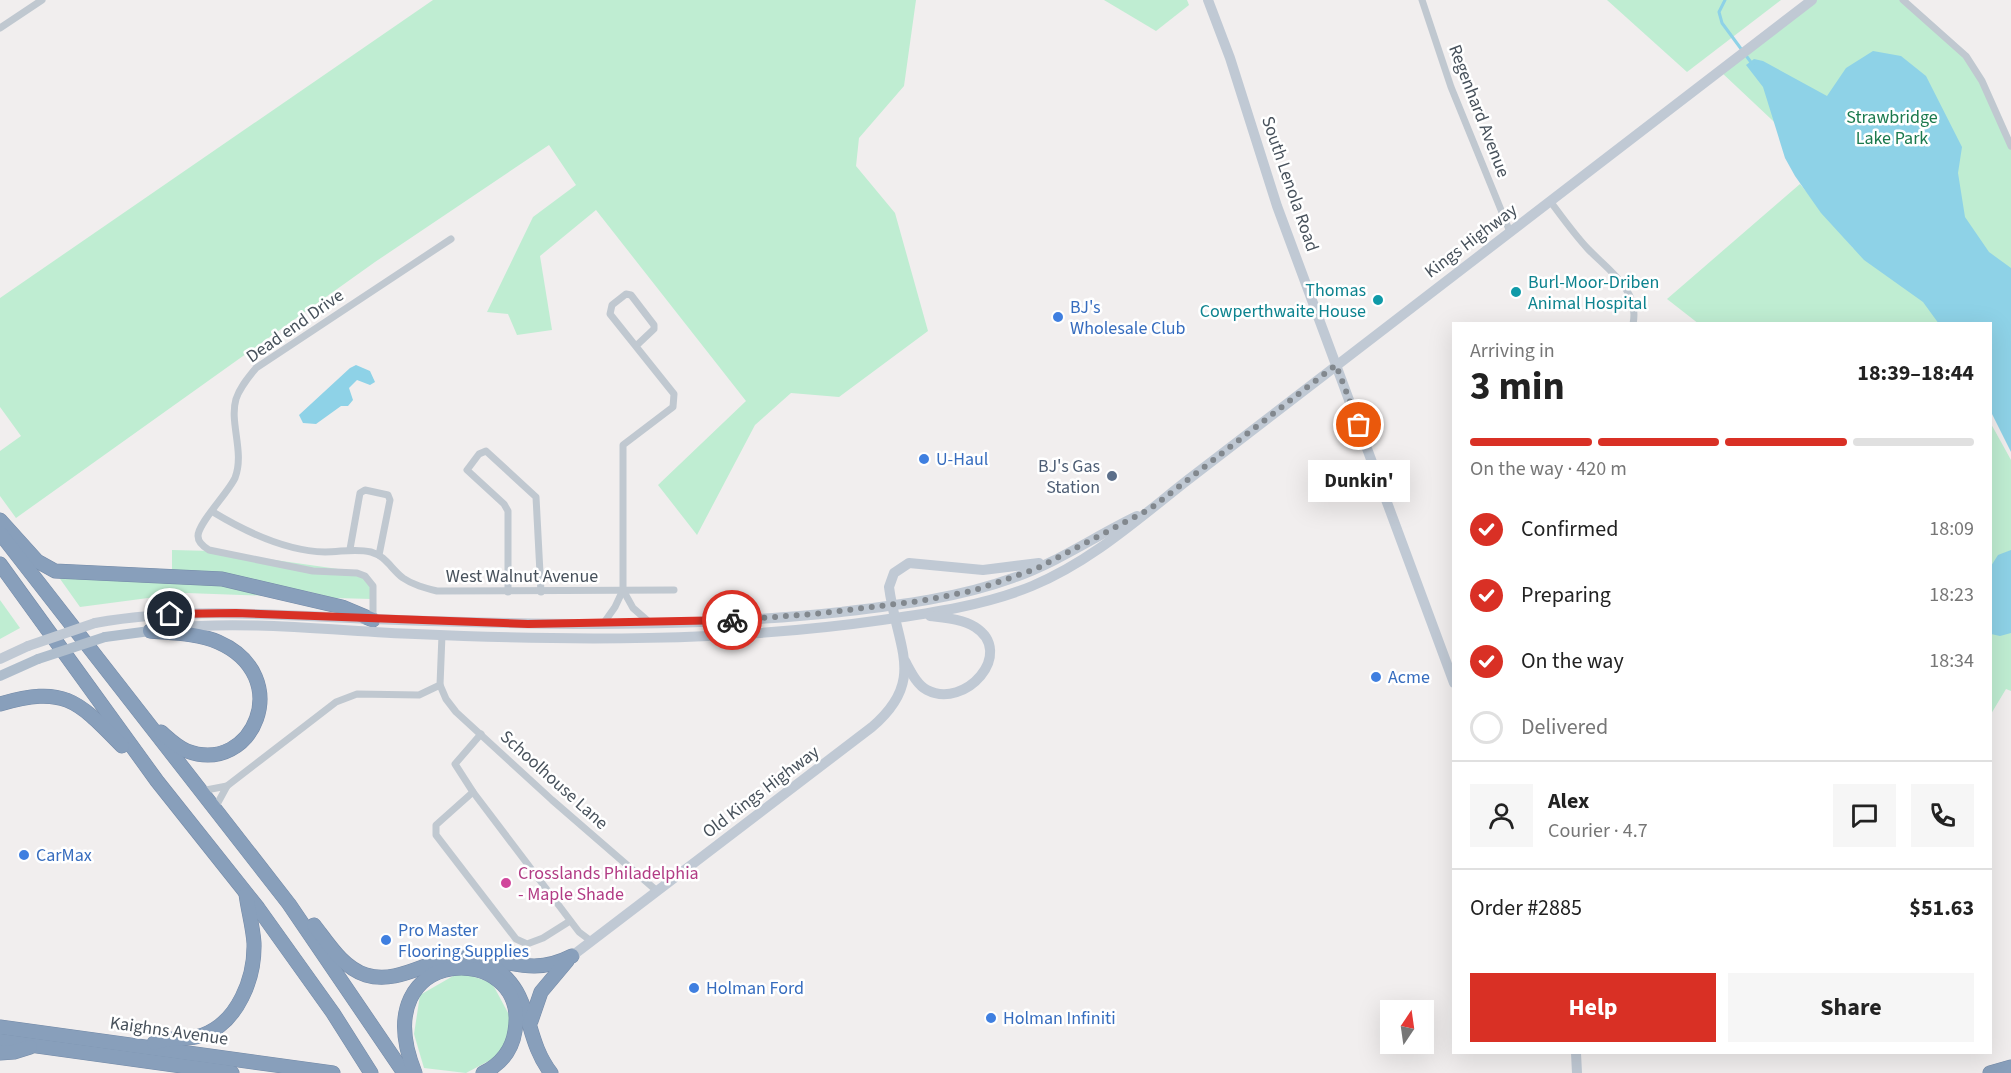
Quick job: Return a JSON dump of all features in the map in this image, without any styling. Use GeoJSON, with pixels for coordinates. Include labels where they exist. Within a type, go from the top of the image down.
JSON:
{"type":"FeatureCollection","features":[{"type":"Feature","properties":{"kind":"highway"},"geometry":{"type":"LineString","coordinates":[[0,520],[37,561],[55,571],[222,579],[342,607],[373,620]]}},
{"type":"Feature","properties":{"kind":"highway"},"geometry":{"type":"LineString","coordinates":[[0,533],[289,904],[404,1073]]}},
{"type":"Feature","properties":{"kind":"highway"},"geometry":{"type":"LineString","coordinates":[[0,564],[157,781],[246,891],[321,995],[371,1073]]}},
{"type":"Feature","properties":{"kind":"highway"},"geometry":{"type":"LineString","coordinates":[[131,704],[179,747],[200,754],[222,752],[237,744],[252,728],[258,715],[261,701],[257,678],[248,664],[235,652],[217,642],[199,636],[150,631]]}},
{"type":"Feature","properties":{"kind":"highway"},"geometry":{"type":"LineString","coordinates":[[0,704],[49,695],[71,700],[86,710],[157,781]]}},
{"type":"Feature","properties":{"kind":"highway"},"geometry":{"type":"LineString","coordinates":[[149,1046],[162,1040],[193,1037],[208,1032],[221,1024],[237,1006],[251,975],[254,951],[246,891]]}},
{"type":"Feature","properties":{"kind":"highway"},"geometry":{"type":"LineString","coordinates":[[289,904],[308,918],[347,964],[365,975],[394,976],[452,958],[483,959],[536,968],[548,966],[572,956]]}},
{"type":"Feature","properties":{"kind":"highway"},"geometry":{"type":"LineString","coordinates":[[531,1023],[541,992],[572,956]]}},
{"type":"Feature","properties":{"kind":"highway"},"geometry":{"type":"LineString","coordinates":[[483,959],[513,983],[522,998],[538,1051],[551,1073]]}},
{"type":"Feature","properties":{"kind":"highway"},"geometry":{"type":"LineString","coordinates":[[415,1073],[405,1036],[405,1020],[415,991],[426,979],[438,972],[470,968],[490,975],[502,985],[515,1011],[515,1033],[508,1052],[500,1062],[483,1073]]}},
{"type":"Feature","properties":{"kind":"highway","name":"Kaighns Avenue"},"geometry":{"type":"LineString","coordinates":[[0,1027],[333,1073]]}},
{"type":"Feature","properties":{"kind":"highway","name":"Kaighns Avenue"},"geometry":{"type":"LineString","coordinates":[[0,1041],[232,1073]]}},
{"type":"Feature","properties":{"kind":"highway"},"geometry":{"type":"LineString","coordinates":[[0,1053],[14,1052],[34,1046]]}},
{"type":"Feature","properties":{"kind":"highway"},"geometry":{"type":"LineString","coordinates":[[162,1062],[193,1073]]}},
{"type":"Feature","properties":{"kind":"highway"},"geometry":{"type":"LineString","coordinates":[[1990,1073],[2011,1067]]}},
{"type":"Feature","properties":{"kind":"main road","name":"South Lenola Road"},"geometry":{"type":"LineString","coordinates":[[1208,0],[1230,58],[1277,206],[1452,678]]}},
{"type":"Feature","properties":{"kind":"main road","name":"Kings Highway"},"geometry":{"type":"LineString","coordinates":[[918,615],[1031,587],[1105,546],[1336,365],[1812,0]]}},
{"type":"Feature","properties":{"kind":"main road","name":"Kings Highway"},"geometry":{"type":"LineString","coordinates":[[0,659],[28,646],[95,623],[138,617],[204,613],[373,620],[603,624],[786,617],[892,605],[972,591],[1013,578],[1055,561],[1112,527],[1150,509]]}},
{"type":"Feature","properties":{"kind":"main road","name":"Old Kings Highway"},"geometry":{"type":"LineString","coordinates":[[572,956],[887,714],[903,689],[904,660],[889,587],[891,578],[898,568],[909,563],[983,570],[1055,561]]}},
{"type":"Feature","properties":{"kind":"main road"},"geometry":{"type":"LineString","coordinates":[[0,676],[38,659],[105,638],[150,631],[226,626],[441,635],[683,635],[811,628],[918,615],[955,620],[975,627],[987,642],[989,663],[973,685],[960,692],[943,694],[923,688],[904,660]]}},
{"type":"Feature","properties":{"kind":"main road"},"geometry":{"type":"LineString","coordinates":[[1576,1054],[1577,1073]]}},
{"type":"Feature","properties":{"kind":"street"},"geometry":{"type":"LineString","coordinates":[[0,28],[42,0]]}},
{"type":"Feature","properties":{"kind":"street","name":"Regenhard Avenue"},"geometry":{"type":"LineString","coordinates":[[1422,0],[1451,87],[1510,232]]}},
{"type":"Feature","properties":{"kind":"street"},"geometry":{"type":"LineString","coordinates":[[1903,0],[1966,56],[1985,88],[2011,146]]}},
{"type":"Feature","properties":{"kind":"street"},"geometry":{"type":"LineString","coordinates":[[1550,201],[1586,247],[1627,289],[1635,316],[1634,322]]}},
{"type":"Feature","properties":{"kind":"street","name":"Dead end Drive"},"geometry":{"type":"LineString","coordinates":[[373,620],[373,586],[365,576],[357,573],[327,573],[209,550],[201,544],[198,536],[201,527],[229,490],[238,468],[235,402],[242,385],[256,368],[451,239]]}},
{"type":"Feature","properties":{"kind":"street"},"geometry":{"type":"LineString","coordinates":[[603,624],[615,607],[622,590],[623,445],[673,407],[674,401],[674,394],[610,314],[612,305],[626,294],[631,295],[654,325],[654,329],[636,346]]}},
{"type":"Feature","properties":{"kind":"street"},"geometry":{"type":"LineString","coordinates":[[508,592],[508,511],[504,504],[467,470],[479,454],[486,451],[537,497],[541,592]]}},
{"type":"Feature","properties":{"kind":"street"},"geometry":{"type":"LineString","coordinates":[[213,512],[251,533],[283,544],[324,552],[350,549],[379,555],[390,500],[388,495],[365,490],[360,493],[350,549]]}},
{"type":"Feature","properties":{"kind":"street","name":"West Walnut Avenue"},"geometry":{"type":"LineString","coordinates":[[379,555],[402,578],[437,591],[674,590]]}},
{"type":"Feature","properties":{"kind":"street"},"geometry":{"type":"LineString","coordinates":[[622,590],[633,608],[649,623]]}},
{"type":"Feature","properties":{"kind":"street"},"geometry":{"type":"LineString","coordinates":[[215,808],[227,786],[319,714],[346,697],[370,693],[419,695],[440,685],[441,635]]}},
{"type":"Feature","properties":{"kind":"street","name":"Schoolhouse Lane"},"geometry":{"type":"LineString","coordinates":[[440,685],[446,699],[480,734],[657,891]]}},
{"type":"Feature","properties":{"kind":"street"},"geometry":{"type":"LineString","coordinates":[[480,734],[455,764],[473,792],[570,921],[591,942]]}},
{"type":"Feature","properties":{"kind":"street"},"geometry":{"type":"LineString","coordinates":[[201,791],[227,786]]}},
{"type":"Feature","properties":{"kind":"street"},"geometry":{"type":"LineString","coordinates":[[473,792],[442,818],[436,825],[436,835],[516,939],[527,944],[543,938],[570,921]]}},
{"type":"Feature","properties":{"kind":"green space"},"geometry":{"type":"Polygon","coordinates":[[[433,0],[916,0],[904,86],[859,138],[856,166],[895,213],[928,331],[839,397],[791,393],[755,425],[697,535],[658,485],[746,401],[596,210],[540,256],[552,330],[517,335],[508,314],[487,312],[533,217],[576,185],[549,145],[375,262],[16,518],[0,496],[0,451],[21,436],[0,407],[0,298],[433,0]]]}},
{"type":"Feature","properties":{"kind":"green space"},"geometry":{"type":"Polygon","coordinates":[[[1104,0],[1187,0],[1189,5],[1156,31],[1104,0]]]}},
{"type":"Feature","properties":{"kind":"green space"},"geometry":{"type":"Polygon","coordinates":[[[1607,0],[1781,0],[1687,72],[1607,0]]]}},
{"type":"Feature","properties":{"kind":"green space","name":"Strawbridge Lake Park"},"geometry":{"type":"Polygon","coordinates":[[[1816,0],[1904,0],[1957,46],[1989,95],[2011,149],[2011,436],[1992,335],[1992,322],[1696,322],[1667,299],[1800,184],[1854,249],[1789,136],[1720,71],[1816,0]]]}},
{"type":"Feature","properties":{"kind":"green space"},"geometry":{"type":"Polygon","coordinates":[[[1992,426],[2011,460],[2011,691],[2006,689],[1992,712],[1992,426]]]}},
{"type":"Feature","properties":{"kind":"green space"},"geometry":{"type":"Polygon","coordinates":[[[172,550],[213,551],[359,572],[373,588],[372,599],[334,598],[306,591],[303,597],[186,593],[80,607],[58,576],[172,575],[172,550]]]}},
{"type":"Feature","properties":{"kind":"green space"},"geometry":{"type":"Polygon","coordinates":[[[0,600],[20,628],[0,639],[0,600]]]}},
{"type":"Feature","properties":{"kind":"green space"},"geometry":{"type":"Polygon","coordinates":[[[460,972],[492,983],[513,1022],[500,1055],[466,1073],[424,1068],[414,1034],[420,995],[460,972]]]}},
{"type":"Feature","properties":{"kind":"water","name":"Strawbridge Lake Park"},"geometry":{"type":"Polygon","coordinates":[[[1873,51],[1901,56],[1926,76],[1962,147],[1958,173],[1965,217],[1989,252],[2011,268],[2011,452],[1992,414],[1992,322],[1938,322],[1923,302],[1864,260],[1821,213],[1795,176],[1785,158],[1763,87],[1746,65],[1754,59],[1763,61],[1827,96],[1846,68],[1873,51]]]}},
{"type":"Feature","properties":{"kind":"water"},"geometry":{"type":"Polygon","coordinates":[[[356,365],[370,371],[375,382],[370,385],[357,380],[349,388],[353,400],[348,406],[341,406],[316,424],[303,423],[299,415],[356,365]]]}},
{"type":"Feature","properties":{"kind":"water"},"geometry":{"type":"Polygon","coordinates":[[[2011,550],[2011,633],[2000,636],[1992,634],[1992,564],[1998,555],[2011,550]]]}},
{"type":"Feature","properties":{"kind":"waterway"},"geometry":{"type":"LineString","coordinates":[[1725,0],[1719,12],[1722,23],[1753,65]]}},
{"type":"Feature","properties":{"kind":"way so far"},"geometry":{"type":"LineString","coordinates":[[732,620],[864,609],[948,596],[1013,578],[1058,560],[1112,527],[1150,509],[1336,365],[1359,425]]}},
{"type":"Feature","properties":{"kind":"place","name":"Burl-Moor-Driben Animal Hospital"},"geometry":{"type":"Point","coordinates":[1516,292]}},
{"type":"Feature","properties":{"kind":"place","name":"Thomas Cowperthwaite House"},"geometry":{"type":"Point","coordinates":[1378,300]}},
{"type":"Feature","properties":{"kind":"place","name":"BJ's Wholesale Club"},"geometry":{"type":"Point","coordinates":[1058,317]}},
{"type":"Feature","properties":{"kind":"place","name":"Dunkin'"},"geometry":{"type":"Point","coordinates":[1359,425]}},
{"type":"Feature","properties":{"kind":"place","name":"U-Haul"},"geometry":{"type":"Point","coordinates":[924,459]}},
{"type":"Feature","properties":{"kind":"place","name":"BJ's Gas Station"},"geometry":{"type":"Point","coordinates":[1112,476]}},
{"type":"Feature","properties":{"kind":"place","name":"Acme"},"geometry":{"type":"Point","coordinates":[1376,677]}},
{"type":"Feature","properties":{"kind":"place","name":"CarMax"},"geometry":{"type":"Point","coordinates":[24,855]}},
{"type":"Feature","properties":{"kind":"place","name":"Crosslands Philadelphia - Maple Shade"},"geometry":{"type":"Point","coordinates":[506,883]}},
{"type":"Feature","properties":{"kind":"place","name":"Pro Master Flooring Supplies"},"geometry":{"type":"Point","coordinates":[386,940]}},
{"type":"Feature","properties":{"kind":"place","name":"Holman Ford"},"geometry":{"type":"Point","coordinates":[694,988]}},
{"type":"Feature","properties":{"kind":"place","name":"Holman Infiniti"},"geometry":{"type":"Point","coordinates":[991,1018]}},
{"type":"Feature","properties":{"kind":"route"},"geometry":{"type":"LineString","coordinates":[[170,614],[236,613],[373,620],[528,624],[732,620]]}}]}
